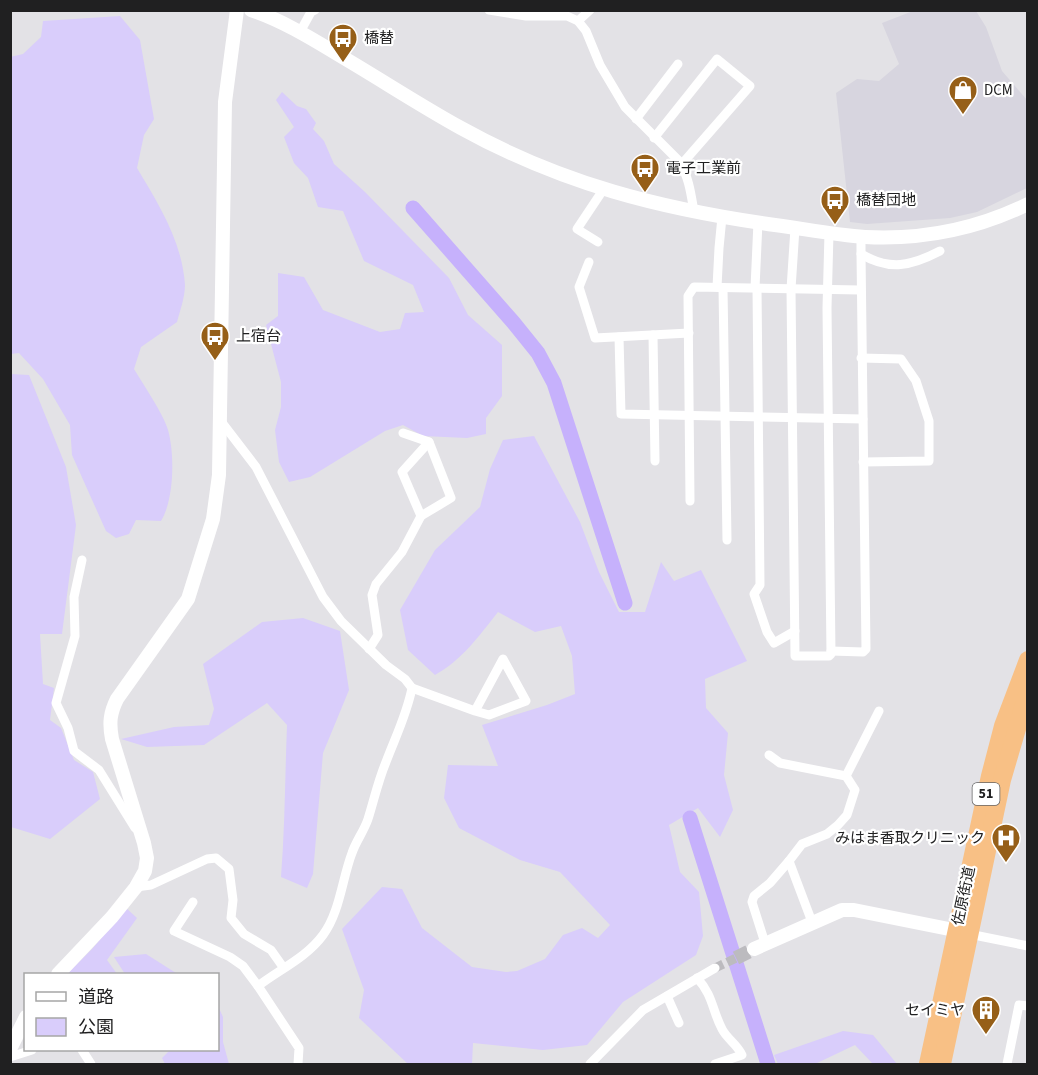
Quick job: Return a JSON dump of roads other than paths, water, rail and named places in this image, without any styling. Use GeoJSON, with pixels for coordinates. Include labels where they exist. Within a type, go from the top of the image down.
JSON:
{"type":"FeatureCollection","features":[{"type":"Feature","properties":{"kind":"highway","name":"佐原街道"},"geometry":{"type":"LineString","coordinates":[[942,1065],[990,776],[1004,726],[1028,660]]}},
{"type":"Feature","properties":{"kind":"highway","name":"佐原街道"},"geometry":{"type":"LineString","coordinates":[[928,1065],[1002,780],[1028,694]]}},
{"type":"Feature","properties":{"kind":"street"},"geometry":{"type":"LineString","coordinates":[[60,973],[136,887],[145,871],[147,858],[144,843],[116,755],[109,723],[111,711],[117,699],[188,599],[213,519],[217,498],[225,102],[237,10]]}},
{"type":"Feature","properties":{"kind":"street"},"geometry":{"type":"LineString","coordinates":[[251,10],[300,32],[460,127],[500,148],[603,190],[694,212],[861,237],[893,237],[944,232],[991,220],[1028,204]]}},
{"type":"Feature","properties":{"kind":"street"},"geometry":{"type":"LineString","coordinates":[[300,32],[311,12],[315,10]]}},
{"type":"Feature","properties":{"kind":"street"},"geometry":{"type":"LineString","coordinates":[[489,10],[526,16],[567,16],[578,21],[625,107],[681,165],[689,182],[694,212]]}},
{"type":"Feature","properties":{"kind":"street"},"geometry":{"type":"LineString","coordinates":[[578,21],[590,10]]}},
{"type":"Feature","properties":{"kind":"street"},"geometry":{"type":"LineString","coordinates":[[654,138],[717,59],[750,86],[681,165]]}},
{"type":"Feature","properties":{"kind":"street"},"geometry":{"type":"LineString","coordinates":[[636,119],[678,64]]}},
{"type":"Feature","properties":{"kind":"street"},"geometry":{"type":"LineString","coordinates":[[598,242],[577,229],[603,190]]}},
{"type":"Feature","properties":{"kind":"street"},"geometry":{"type":"LineString","coordinates":[[722,217],[718,248],[725,416],[727,540]]}},
{"type":"Feature","properties":{"kind":"street"},"geometry":{"type":"LineString","coordinates":[[758,222],[756,288],[760,585],[754,594],[767,632],[774,643],[795,631]]}},
{"type":"Feature","properties":{"kind":"street"},"geometry":{"type":"LineString","coordinates":[[795,228],[791,289],[795,656],[829,656],[831,651],[827,290],[829,233]]}},
{"type":"Feature","properties":{"kind":"street"},"geometry":{"type":"LineString","coordinates":[[831,651],[863,652],[866,649],[861,237]]}},
{"type":"Feature","properties":{"kind":"street"},"geometry":{"type":"LineString","coordinates":[[861,254],[870,259],[900,266],[919,262],[940,251]]}},
{"type":"Feature","properties":{"kind":"street"},"geometry":{"type":"LineString","coordinates":[[589,262],[579,287],[595,338],[689,333]]}},
{"type":"Feature","properties":{"kind":"street"},"geometry":{"type":"LineString","coordinates":[[690,501],[688,296],[694,287],[860,290]]}},
{"type":"Feature","properties":{"kind":"street"},"geometry":{"type":"LineString","coordinates":[[653,335],[655,461]]}},
{"type":"Feature","properties":{"kind":"street"},"geometry":{"type":"LineString","coordinates":[[620,337],[621,414],[862,419]]}},
{"type":"Feature","properties":{"kind":"street"},"geometry":{"type":"LineString","coordinates":[[861,358],[901,358],[916,381],[928,421],[929,461],[863,462]]}},
{"type":"Feature","properties":{"kind":"street"},"geometry":{"type":"LineString","coordinates":[[220,420],[256,467],[323,597],[341,621],[412,688],[475,711],[489,715],[526,701],[503,659],[475,711]]}},
{"type":"Feature","properties":{"kind":"street"},"geometry":{"type":"LineString","coordinates":[[369,649],[378,635],[372,595],[376,584],[402,552],[421,516],[451,498],[429,442],[403,433]]}},
{"type":"Feature","properties":{"kind":"street"},"geometry":{"type":"LineString","coordinates":[[421,516],[402,472],[429,442]]}},
{"type":"Feature","properties":{"kind":"street"},"geometry":{"type":"LineString","coordinates":[[82,560],[74,597],[75,636],[56,703],[68,728],[74,751],[99,770],[144,843]]}},
{"type":"Feature","properties":{"kind":"street"},"geometry":{"type":"LineString","coordinates":[[258,986],[308,951],[323,935],[332,920],[353,850],[367,822],[412,688]]}},
{"type":"Feature","properties":{"kind":"street"},"geometry":{"type":"LineString","coordinates":[[846,776],[879,711]]}},
{"type":"Feature","properties":{"kind":"street"},"geometry":{"type":"LineString","coordinates":[[769,755],[780,763],[846,776],[855,790],[847,815],[838,825],[827,834],[802,844],[770,883],[754,896],[752,902],[759,946],[843,910],[854,910],[1028,945]]}},
{"type":"Feature","properties":{"kind":"street"},"geometry":{"type":"LineString","coordinates":[[136,887],[151,885],[207,859],[216,858],[229,869],[231,918],[244,934],[271,950],[283,967]]}},
{"type":"Feature","properties":{"kind":"street"},"geometry":{"type":"LineString","coordinates":[[789,861],[812,922]]}},
{"type":"Feature","properties":{"kind":"street"},"geometry":{"type":"LineString","coordinates":[[193,902],[174,931],[230,957],[243,966],[299,1048],[298,1065]]}},
{"type":"Feature","properties":{"kind":"street"},"geometry":{"type":"LineString","coordinates":[[590,1065],[644,1010],[715,968]]}},
{"type":"Feature","properties":{"kind":"street"},"geometry":{"type":"LineString","coordinates":[[697,978],[707,989],[722,1030],[738,1047],[742,1055],[715,1065]]}},
{"type":"Feature","properties":{"kind":"street"},"geometry":{"type":"LineString","coordinates":[[667,996],[679,1023]]}},
{"type":"Feature","properties":{"kind":"street"},"geometry":{"type":"LineString","coordinates":[[1007,1065],[1020,1005],[1028,1006]]}},
{"type":"Feature","properties":{"kind":"street"},"geometry":{"type":"LineString","coordinates":[[10,1049],[24,1021]]}},
{"type":"Feature","properties":{"kind":"street"},"geometry":{"type":"LineString","coordinates":[[10,1058],[29,1051]]}},
{"type":"Feature","properties":{"kind":"street"},"geometry":{"type":"LineString","coordinates":[[83,1051],[91,1065]]}},
{"type":"Feature","properties":{"kind":"waterway"},"geometry":{"type":"LineString","coordinates":[[413,208],[538,353],[554,383],[625,603]]}},
{"type":"Feature","properties":{"kind":"waterway"},"geometry":{"type":"LineString","coordinates":[[690,818],[768,1064]]}},
{"type":"Feature","properties":{"kind":"tunnel"},"geometry":{"type":"LineString","coordinates":[[736,958],[754,949]]}},
{"type":"Feature","properties":{"kind":"tunnel"},"geometry":{"type":"LineString","coordinates":[[715,968],[736,958]]}},
{"type":"Feature","properties":{"kind":"place","name":"橋替"},"geometry":{"type":"Point","coordinates":[343,64]}},
{"type":"Feature","properties":{"kind":"place","name":"DCM"},"geometry":{"type":"Point","coordinates":[963,116]}},
{"type":"Feature","properties":{"kind":"place","name":"電子工業前"},"geometry":{"type":"Point","coordinates":[645,194]}},
{"type":"Feature","properties":{"kind":"place","name":"橋替団地"},"geometry":{"type":"Point","coordinates":[835,226]}},
{"type":"Feature","properties":{"kind":"place","name":"上宿台"},"geometry":{"type":"Point","coordinates":[215,362]}},
{"type":"Feature","properties":{"kind":"place","name":"みはま香取クリニック"},"geometry":{"type":"Point","coordinates":[1006,864]}},
{"type":"Feature","properties":{"kind":"place","name":"セイミヤ"},"geometry":{"type":"Point","coordinates":[986,1036]}}]}
